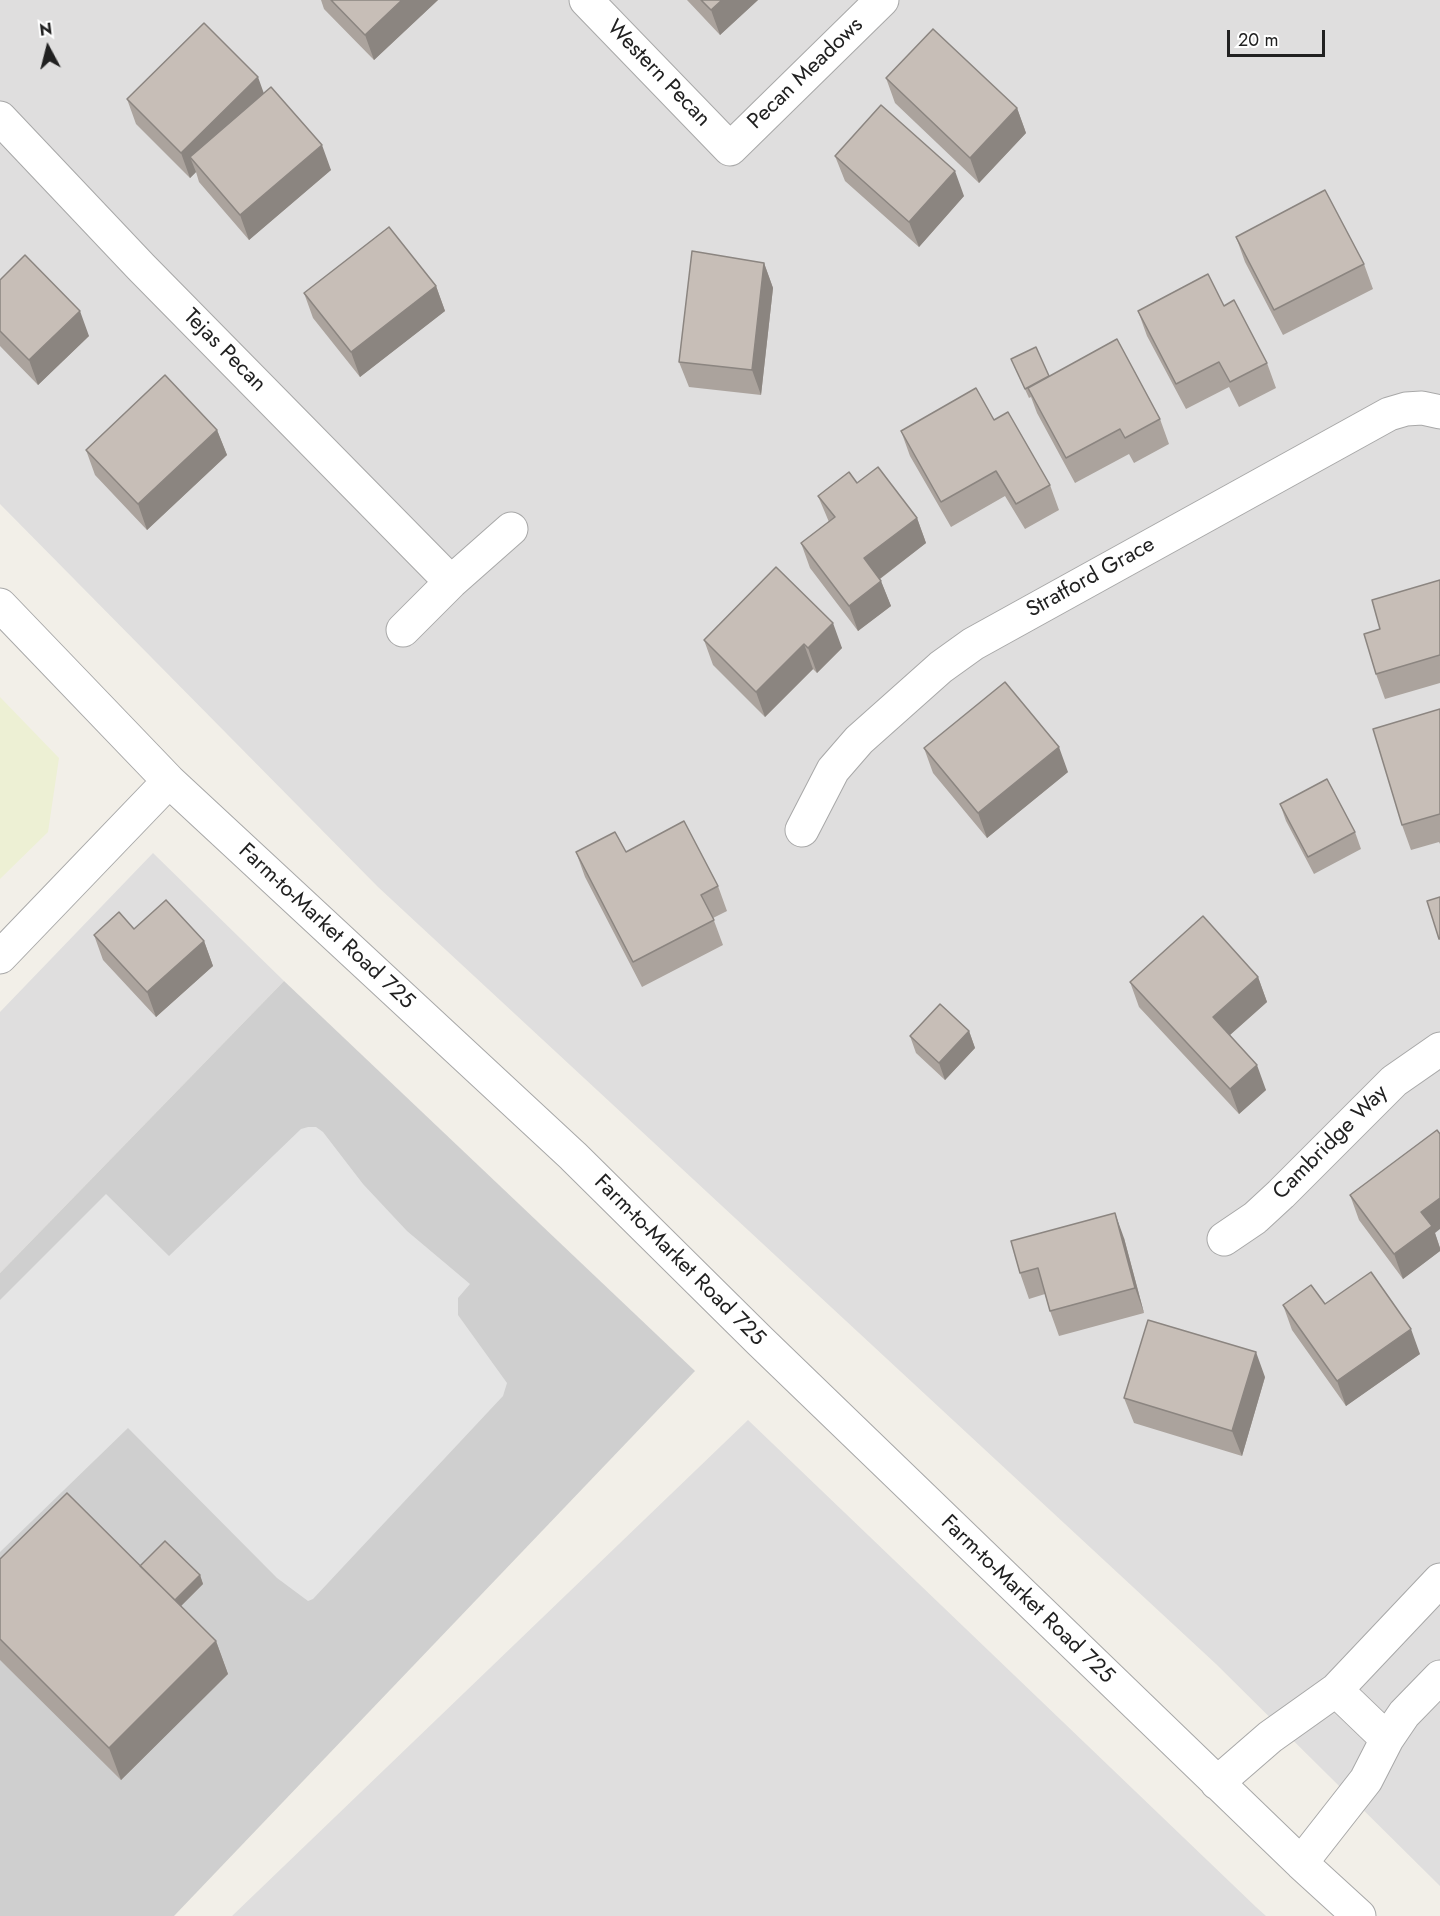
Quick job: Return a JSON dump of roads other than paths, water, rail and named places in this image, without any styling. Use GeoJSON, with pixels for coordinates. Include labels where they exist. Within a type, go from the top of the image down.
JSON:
{"type":"FeatureCollection","features":[{"type":"Feature","properties":{"kind":"street","name":"Western Pecan"},"geometry":{"type":"LineString","coordinates":[[586,0],[730,149]]}},
{"type":"Feature","properties":{"kind":"street","name":"Pecan Meadows"},"geometry":{"type":"LineString","coordinates":[[730,149],[882,0]]}},
{"type":"Feature","properties":{"kind":"street","name":"Tejas Pecan"},"geometry":{"type":"LineString","coordinates":[[0,118],[141,267],[451,582]]}},
{"type":"Feature","properties":{"kind":"street","name":"Stratford Grace"},"geometry":{"type":"LineString","coordinates":[[802,830],[833,770],[859,740],[941,668],[973,644],[1389,414],[1414,408],[1440,412]]}},
{"type":"Feature","properties":{"kind":"street"},"geometry":{"type":"LineString","coordinates":[[403,630],[451,582],[511,529]]}},
{"type":"Feature","properties":{"kind":"street","name":"Farm-to-Market Road 725"},"geometry":{"type":"LineString","coordinates":[[0,605],[169,781],[573,1156],[760,1341],[1217,1784],[1359,1916]]}},
{"type":"Feature","properties":{"kind":"street"},"geometry":{"type":"LineString","coordinates":[[0,957],[169,781]]}},
{"type":"Feature","properties":{"kind":"street","name":"Cambridge Way"},"geometry":{"type":"LineString","coordinates":[[1224,1239],[1264,1210],[1394,1081],[1440,1049]]}},
{"type":"Feature","properties":{"kind":"street"},"geometry":{"type":"LineString","coordinates":[[1217,1784],[1270,1737],[1336,1690],[1440,1580]]}},
{"type":"Feature","properties":{"kind":"street"},"geometry":{"type":"LineString","coordinates":[[1301,1863],[1366,1780],[1387,1738],[1404,1714],[1440,1677]]}},
{"type":"Feature","properties":{"kind":"street"},"geometry":{"type":"LineString","coordinates":[[1336,1690],[1387,1738]]}}]}
